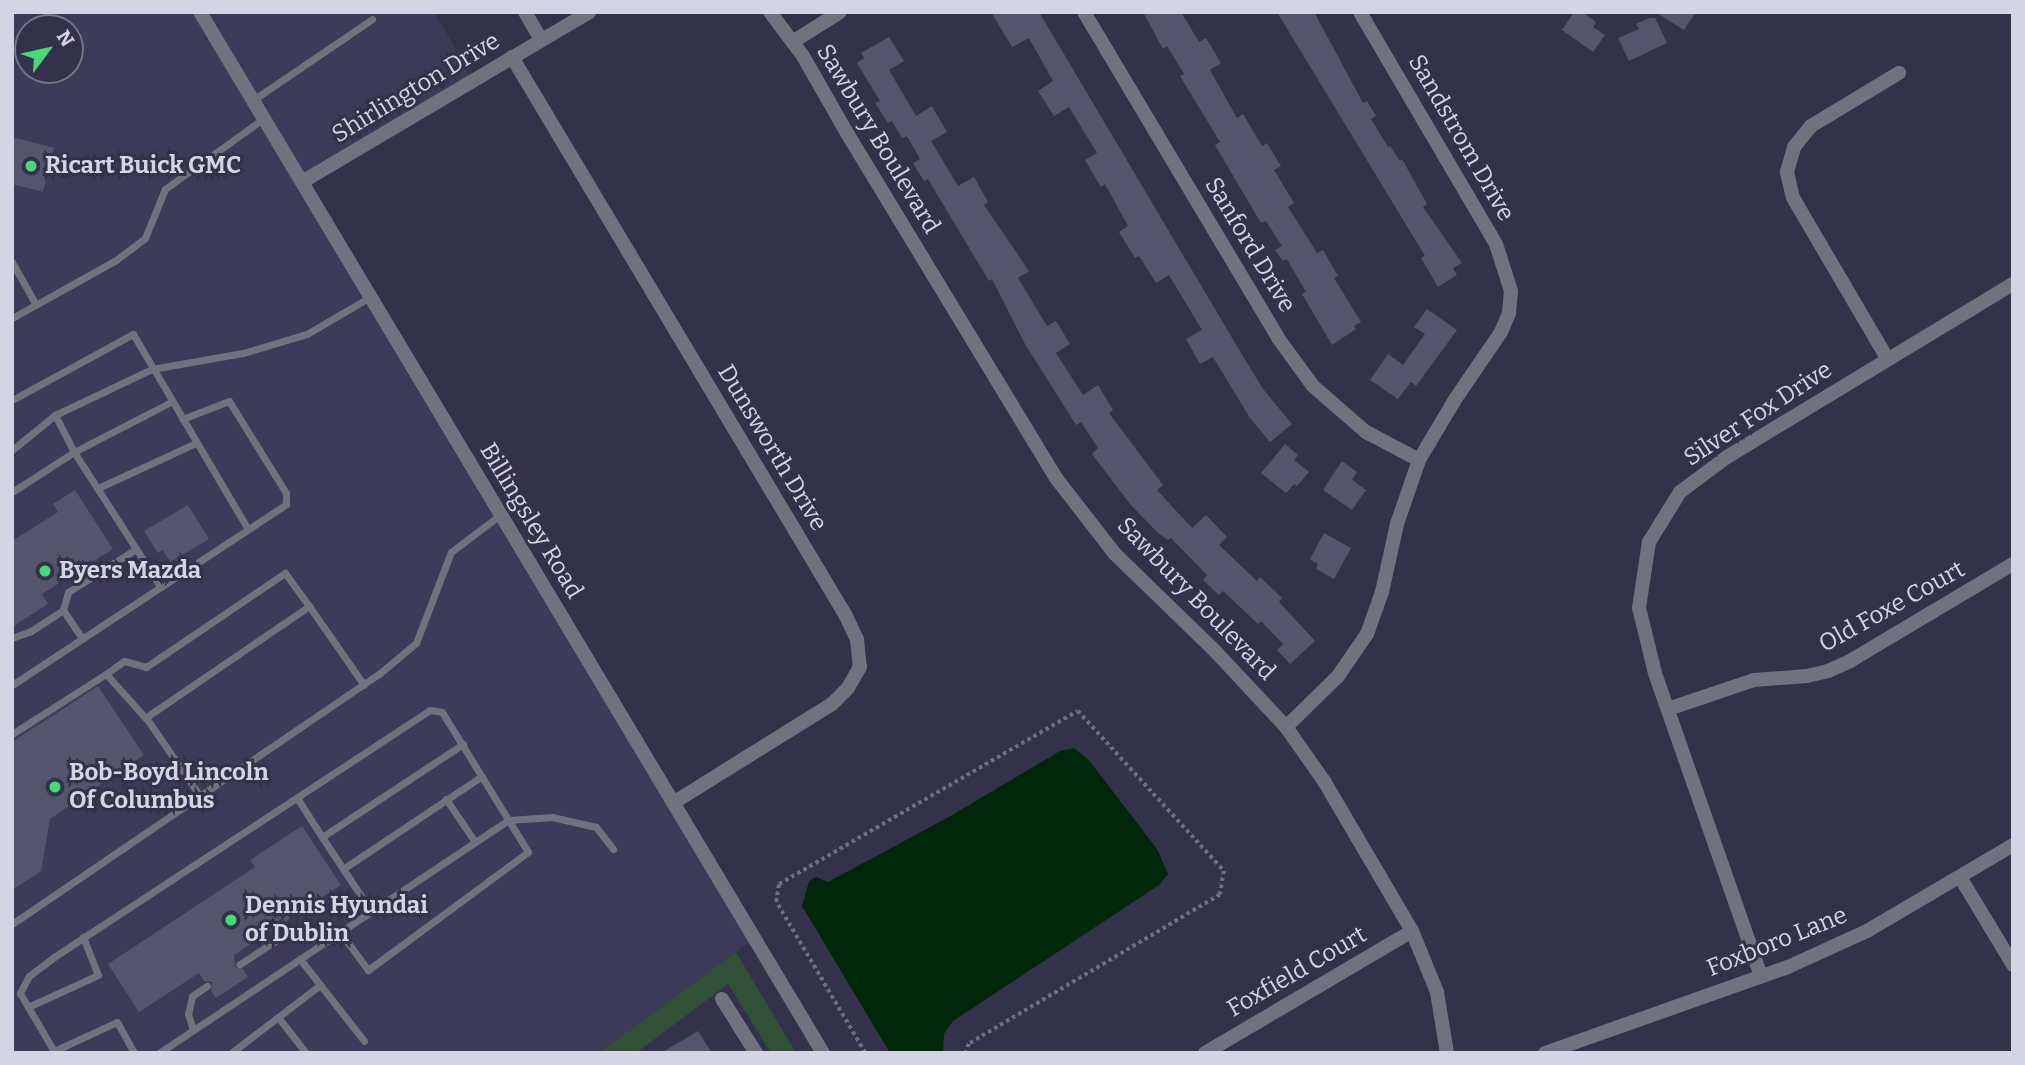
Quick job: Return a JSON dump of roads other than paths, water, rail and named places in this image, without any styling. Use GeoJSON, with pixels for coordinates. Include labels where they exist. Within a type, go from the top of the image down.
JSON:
{"type":"FeatureCollection","features":[{"type":"Feature","properties":{"kind":"street","name":"Billingsley Road"},"geometry":{"type":"LineString","coordinates":[[200,12],[823,1053]]}},
{"type":"Feature","properties":{"kind":"street"},"geometry":{"type":"LineString","coordinates":[[525,12],[541,40]]}},
{"type":"Feature","properties":{"kind":"street","name":"Shirlington Drive"},"geometry":{"type":"LineString","coordinates":[[302,182],[589,12]]}},
{"type":"Feature","properties":{"kind":"street","name":"Sawbury Boulevard"},"geometry":{"type":"LineString","coordinates":[[770,12],[794,41],[1056,478],[1115,554],[1215,651],[1286,726],[1324,780],[1412,931],[1437,992],[1447,1053]]}},
{"type":"Feature","properties":{"kind":"street"},"geometry":{"type":"LineString","coordinates":[[794,41],[840,12]]}},
{"type":"Feature","properties":{"kind":"street","name":"Sanford Drive"},"geometry":{"type":"LineString","coordinates":[[1084,12],[1279,338],[1313,386],[1366,432],[1419,460]]}},
{"type":"Feature","properties":{"kind":"street","name":"Sandstrom Drive"},"geometry":{"type":"LineString","coordinates":[[1360,12],[1496,244],[1511,291],[1508,313],[1501,332],[1456,398],[1419,460]]}},
{"type":"Feature","properties":{"kind":"street","name":"Dunsworth Drive"},"geometry":{"type":"LineString","coordinates":[[512,57],[839,605],[857,640],[860,667],[848,688],[832,704],[673,803]]}},
{"type":"Feature","properties":{"kind":"street"},"geometry":{"type":"LineString","coordinates":[[1887,358],[1793,198],[1787,172],[1794,147],[1811,126],[1899,73]]}},
{"type":"Feature","properties":{"kind":"street","name":"Silver Fox Drive"},"geometry":{"type":"LineString","coordinates":[[1761,976],[1655,673],[1639,608],[1649,542],[1680,492],[1727,457],[2013,284]]}},
{"type":"Feature","properties":{"kind":"street"},"geometry":{"type":"LineString","coordinates":[[1286,726],[1338,676],[1367,634],[1382,592],[1397,524],[1419,460]]}},
{"type":"Feature","properties":{"kind":"street","name":"Old Foxe Court"},"geometry":{"type":"LineString","coordinates":[[1668,709],[1754,680],[1807,676],[1829,671],[2013,564]]}},
{"type":"Feature","properties":{"kind":"street","name":"Foxboro Lane"},"geometry":{"type":"LineString","coordinates":[[1545,1053],[1788,967],[1867,931],[2013,845]]}},
{"type":"Feature","properties":{"kind":"street"},"geometry":{"type":"LineString","coordinates":[[1960,877],[2013,965]]}},
{"type":"Feature","properties":{"kind":"street","name":"Foxfield Court"},"geometry":{"type":"LineString","coordinates":[[1205,1053],[1412,931]]}},
{"type":"Feature","properties":{"kind":"street"},"geometry":{"type":"LineString","coordinates":[[723,999],[756,1053]]}},
{"type":"Feature","properties":{"kind":"lane"},"geometry":{"type":"LineString","coordinates":[[253,100],[372,19]]}},
{"type":"Feature","properties":{"kind":"lane"},"geometry":{"type":"LineString","coordinates":[[12,318],[116,260],[145,238],[165,189],[264,118]]}},
{"type":"Feature","properties":{"kind":"lane"},"geometry":{"type":"LineString","coordinates":[[12,262],[36,305]]}},
{"type":"Feature","properties":{"kind":"lane"},"geometry":{"type":"LineString","coordinates":[[12,450],[55,415],[152,369],[243,353],[307,334],[371,297]]}},
{"type":"Feature","properties":{"kind":"lane"},"geometry":{"type":"LineString","coordinates":[[12,401],[133,334],[247,529]]}},
{"type":"Feature","properties":{"kind":"lane"},"geometry":{"type":"LineString","coordinates":[[12,685],[286,504],[286,493],[229,401],[182,419]]}},
{"type":"Feature","properties":{"kind":"lane"},"geometry":{"type":"LineString","coordinates":[[12,492],[74,452],[171,402]]}},
{"type":"Feature","properties":{"kind":"lane"},"geometry":{"type":"LineString","coordinates":[[55,415],[74,452],[160,586]]}},
{"type":"Feature","properties":{"kind":"lane"},"geometry":{"type":"LineString","coordinates":[[98,488],[196,443]]}},
{"type":"Feature","properties":{"kind":"lane"},"geometry":{"type":"LineString","coordinates":[[12,924],[364,685],[416,643],[451,552],[500,515]]}},
{"type":"Feature","properties":{"kind":"lane"},"geometry":{"type":"LineString","coordinates":[[12,638],[31,631],[63,610],[68,592],[135,549]]}},
{"type":"Feature","properties":{"kind":"lane"},"geometry":{"type":"LineString","coordinates":[[12,734],[124,661],[146,667],[285,573],[364,685]]}},
{"type":"Feature","properties":{"kind":"lane"},"geometry":{"type":"LineString","coordinates":[[145,718],[309,606]]}},
{"type":"Feature","properties":{"kind":"lane"},"geometry":{"type":"LineString","coordinates":[[63,610],[82,638]]}},
{"type":"Feature","properties":{"kind":"lane"},"geometry":{"type":"LineString","coordinates":[[106,674],[145,718],[200,796]]}},
{"type":"Feature","properties":{"kind":"lane"},"geometry":{"type":"LineString","coordinates":[[134,1053],[117,1022],[55,1052],[20,993],[29,976],[83,937],[430,710],[442,712],[528,852],[368,970],[340,932]]}},
{"type":"Feature","properties":{"kind":"lane"},"geometry":{"type":"LineString","coordinates":[[322,837],[463,744]]}},
{"type":"Feature","properties":{"kind":"lane"},"geometry":{"type":"LineString","coordinates":[[343,869],[482,776]]}},
{"type":"Feature","properties":{"kind":"lane"},"geometry":{"type":"LineString","coordinates":[[297,798],[371,911]]}},
{"type":"Feature","properties":{"kind":"lane"},"geometry":{"type":"LineString","coordinates":[[446,799],[475,842]]}},
{"type":"Feature","properties":{"kind":"lane"},"geometry":{"type":"LineString","coordinates":[[159,1053],[509,820],[552,817],[596,827],[613,849]]}},
{"type":"Feature","properties":{"kind":"lane"},"geometry":{"type":"LineString","coordinates":[[240,964],[289,932],[340,932]]}},
{"type":"Feature","properties":{"kind":"lane"},"geometry":{"type":"LineString","coordinates":[[28,1007],[98,975],[83,937]]}},
{"type":"Feature","properties":{"kind":"lane"},"geometry":{"type":"LineString","coordinates":[[300,959],[363,1041]]}},
{"type":"Feature","properties":{"kind":"lane"},"geometry":{"type":"LineString","coordinates":[[231,1053],[320,985]]}},
{"type":"Feature","properties":{"kind":"lane"},"geometry":{"type":"LineString","coordinates":[[193,1030],[188,1013],[192,996],[207,986]]}},
{"type":"Feature","properties":{"kind":"lane"},"geometry":{"type":"LineString","coordinates":[[278,1017],[306,1053]]}},
{"type":"Feature","properties":{"kind":"place","name":"Ricart Buick GMC"},"geometry":{"type":"Point","coordinates":[31,166]}},
{"type":"Feature","properties":{"kind":"place","name":"Byers Mazda"},"geometry":{"type":"Point","coordinates":[45,571]}},
{"type":"Feature","properties":{"kind":"place","name":"Bob-Boyd Lincoln Of Columbus"},"geometry":{"type":"Point","coordinates":[55,787]}},
{"type":"Feature","properties":{"kind":"place","name":"Dennis Hyundai of Dublin"},"geometry":{"type":"Point","coordinates":[231,920]}}]}
